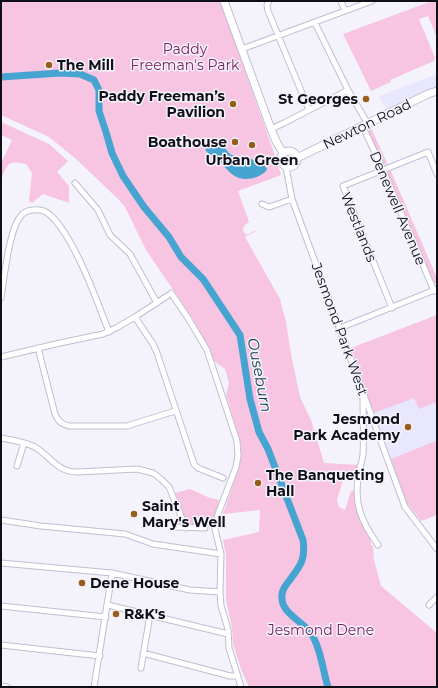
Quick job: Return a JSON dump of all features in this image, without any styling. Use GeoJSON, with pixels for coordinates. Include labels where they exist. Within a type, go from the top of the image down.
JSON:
{"type":"FeatureCollection","features":[{"type":"Feature","properties":{"kind":"street"},"geometry":{"type":"LineString","coordinates":[[224,1],[271,128],[283,153]]}},
{"type":"Feature","properties":{"kind":"street"},"geometry":{"type":"LineString","coordinates":[[269,1],[267,5],[268,11],[308,110]]}},
{"type":"Feature","properties":{"kind":"street"},"geometry":{"type":"LineString","coordinates":[[341,1],[345,11]]}},
{"type":"Feature","properties":{"kind":"street"},"geometry":{"type":"LineString","coordinates":[[242,49],[372,1]]}},
{"type":"Feature","properties":{"kind":"street","name":"Denewell Avenue"},"geometry":{"type":"LineString","coordinates":[[315,23],[365,125],[435,290]]}},
{"type":"Feature","properties":{"kind":"street"},"geometry":{"type":"LineString","coordinates":[[271,128],[284,123],[348,90]]}},
{"type":"Feature","properties":{"kind":"street","name":"Newton Road"},"geometry":{"type":"LineString","coordinates":[[297,158],[428,94],[437,92]]}},
{"type":"Feature","properties":{"kind":"street"},"geometry":{"type":"LineString","coordinates":[[290,151],[294,153],[297,158],[296,163],[293,166],[286,167],[281,164],[280,161],[283,153],[290,151]]}},
{"type":"Feature","properties":{"kind":"street"},"geometry":{"type":"LineString","coordinates":[[383,170],[428,152],[437,174]]}},
{"type":"Feature","properties":{"kind":"street","name":"Jesmond Park West"},"geometry":{"type":"LineString","coordinates":[[286,167],[292,199],[405,507],[437,550]]}},
{"type":"Feature","properties":{"kind":"street","name":"Westlands"},"geometry":{"type":"LineString","coordinates":[[383,170],[343,186],[392,308]]}},
{"type":"Feature","properties":{"kind":"street"},"geometry":{"type":"LineString","coordinates":[[74,183],[98,210],[110,235],[130,254],[157,303]]}},
{"type":"Feature","properties":{"kind":"street"},"geometry":{"type":"LineString","coordinates":[[262,204],[269,207],[292,199]]}},
{"type":"Feature","properties":{"kind":"street"},"geometry":{"type":"LineString","coordinates":[[1,298],[9,250],[19,217],[25,212],[34,209],[42,210],[54,219],[78,258],[109,332]]}},
{"type":"Feature","properties":{"kind":"street"},"geometry":{"type":"LineString","coordinates":[[340,328],[435,290]]}},
{"type":"Feature","properties":{"kind":"street"},"geometry":{"type":"LineString","coordinates":[[1,357],[109,332],[135,317],[169,294],[188,318],[206,350],[237,441],[238,456],[236,467],[219,511],[215,529],[221,554],[221,606],[228,627],[229,648],[241,687]]}},
{"type":"Feature","properties":{"kind":"street"},"geometry":{"type":"LineString","coordinates":[[135,317],[153,344],[157,353],[175,411],[194,464],[198,468],[223,478]]}},
{"type":"Feature","properties":{"kind":"street"},"geometry":{"type":"LineString","coordinates":[[38,348],[55,414],[64,425],[126,426],[175,411]]}},
{"type":"Feature","properties":{"kind":"street"},"geometry":{"type":"LineString","coordinates":[[363,393],[363,456],[357,489],[358,503],[360,513],[368,530],[378,544]]}},
{"type":"Feature","properties":{"kind":"street"},"geometry":{"type":"LineString","coordinates":[[363,421],[372,418]]}},
{"type":"Feature","properties":{"kind":"street"},"geometry":{"type":"LineString","coordinates":[[1,438],[24,443],[38,450],[54,464],[68,471],[77,472],[137,469],[154,473],[169,487],[186,528]]}},
{"type":"Feature","properties":{"kind":"street"},"geometry":{"type":"LineString","coordinates":[[17,466],[24,443]]}},
{"type":"Feature","properties":{"kind":"street"},"geometry":{"type":"LineString","coordinates":[[1,520],[41,526],[125,534],[153,544],[221,554]]}},
{"type":"Feature","properties":{"kind":"street"},"geometry":{"type":"LineString","coordinates":[[175,527],[205,528]]}},
{"type":"Feature","properties":{"kind":"street"},"geometry":{"type":"LineString","coordinates":[[1,563],[112,574],[190,590],[220,592]]}},
{"type":"Feature","properties":{"kind":"street"},"geometry":{"type":"LineString","coordinates":[[94,687],[112,574]]}},
{"type":"Feature","properties":{"kind":"street"},"geometry":{"type":"LineString","coordinates":[[429,605],[437,597]]}},
{"type":"Feature","properties":{"kind":"street"},"geometry":{"type":"LineString","coordinates":[[108,605],[228,634]]}},
{"type":"Feature","properties":{"kind":"street"},"geometry":{"type":"LineString","coordinates":[[1,606],[106,617]]}},
{"type":"Feature","properties":{"kind":"street"},"geometry":{"type":"LineString","coordinates":[[141,668],[150,615]]}},
{"type":"Feature","properties":{"kind":"street"},"geometry":{"type":"LineString","coordinates":[[1,646],[100,656]]}},
{"type":"Feature","properties":{"kind":"street"},"geometry":{"type":"LineString","coordinates":[[143,653],[230,676],[238,676]]}},
{"type":"Feature","properties":{"kind":"street"},"geometry":{"type":"LineString","coordinates":[[1,686],[7,687]]}},
{"type":"Feature","properties":{"kind":"shaded area"},"geometry":{"type":"Polygon","coordinates":[[[437,74],[437,86],[386,109],[379,96],[437,74]]]}},
{"type":"Feature","properties":{"kind":"shaded area","name":"Jesmond Park Academy"},"geometry":{"type":"Polygon","coordinates":[[[437,315],[437,515],[421,521],[407,503],[351,348],[437,315]]]}},
{"type":"Feature","properties":{"kind":"green space","name":"Jesmond Dene"},"geometry":{"type":"Polygon","coordinates":[[[1,1],[220,1],[281,175],[238,191],[249,222],[244,226],[243,230],[246,235],[258,230],[245,237],[280,299],[286,322],[300,397],[311,420],[324,463],[358,465],[355,477],[344,477],[337,500],[339,507],[345,510],[351,491],[354,491],[356,504],[371,538],[374,560],[381,586],[437,633],[437,687],[249,687],[241,669],[233,644],[232,627],[226,601],[226,555],[223,540],[259,532],[260,510],[223,514],[241,459],[237,431],[226,395],[229,383],[225,369],[214,361],[206,342],[191,316],[146,250],[125,207],[118,199],[76,159],[49,137],[1,115],[1,1]]]}},
{"type":"Feature","properties":{"kind":"green space"},"geometry":{"type":"Polygon","coordinates":[[[432,1],[437,1],[437,38],[428,16],[419,19],[435,58],[434,61],[390,80],[391,82],[371,91],[343,34],[432,1]]]}},
{"type":"Feature","properties":{"kind":"green space"},"geometry":{"type":"Polygon","coordinates":[[[1,122],[49,144],[68,161],[57,172],[69,186],[69,203],[43,194],[32,203],[29,201],[32,173],[26,164],[15,162],[9,164],[1,179],[1,163],[12,140],[1,135],[1,122]]]}},
{"type":"Feature","properties":{"kind":"green space"},"geometry":{"type":"Polygon","coordinates":[[[371,128],[388,165],[382,163],[368,132],[371,128]]]}},
{"type":"Feature","properties":{"kind":"green space"},"geometry":{"type":"Polygon","coordinates":[[[288,154],[292,156],[294,160],[292,164],[288,166],[284,164],[282,160],[284,156],[288,154]]]}},
{"type":"Feature","properties":{"kind":"green space"},"geometry":{"type":"Polygon","coordinates":[[[390,169],[437,278],[437,285],[433,281],[387,176],[390,169]]]}},
{"type":"Feature","properties":{"kind":"green space"},"geometry":{"type":"Polygon","coordinates":[[[437,315],[437,402],[419,409],[414,398],[374,413],[351,348],[437,315]]]}},
{"type":"Feature","properties":{"kind":"green space"},"geometry":{"type":"Polygon","coordinates":[[[436,441],[437,515],[421,521],[407,503],[391,459],[436,441]]]}},
{"type":"Feature","properties":{"kind":"green space"},"geometry":{"type":"Polygon","coordinates":[[[190,489],[210,498],[219,500],[213,524],[210,527],[190,527],[188,524],[175,493],[190,489]]]}},
{"type":"Feature","properties":{"kind":"water"},"geometry":{"type":"Polygon","coordinates":[[[211,139],[215,139],[219,142],[230,154],[239,158],[250,158],[255,161],[262,162],[267,169],[266,171],[255,178],[250,179],[233,175],[218,159],[206,151],[205,143],[211,139]]]}},
{"type":"Feature","properties":{"kind":"waterway","name":"Ouseburn"},"geometry":{"type":"LineString","coordinates":[[1,77],[60,73],[80,74],[94,80],[99,90],[99,111],[112,153],[123,176],[144,207],[169,237],[181,257],[203,279],[240,335],[250,399],[259,432],[268,449],[303,540],[303,558],[283,589],[282,601],[284,607],[310,632],[313,637],[319,651],[328,687]]}},
{"type":"Feature","properties":{"kind":"place","name":"The Mill"},"geometry":{"type":"Point","coordinates":[49,65]}},
{"type":"Feature","properties":{"kind":"place","name":"St Georges"},"geometry":{"type":"Point","coordinates":[366,99]}},
{"type":"Feature","properties":{"kind":"place","name":"Paddy Freeman’s Pavilion"},"geometry":{"type":"Point","coordinates":[233,104]}},
{"type":"Feature","properties":{"kind":"place","name":"Boathouse"},"geometry":{"type":"Point","coordinates":[235,142]}},
{"type":"Feature","properties":{"kind":"place","name":"Urban Green"},"geometry":{"type":"Point","coordinates":[252,145]}},
{"type":"Feature","properties":{"kind":"place","name":"Jesmond Park Academy"},"geometry":{"type":"Point","coordinates":[408,427]}},
{"type":"Feature","properties":{"kind":"place","name":"The Banqueting Hall"},"geometry":{"type":"Point","coordinates":[258,483]}},
{"type":"Feature","properties":{"kind":"place","name":"Saint Mary's Well"},"geometry":{"type":"Point","coordinates":[134,514]}},
{"type":"Feature","properties":{"kind":"place","name":"Dene House"},"geometry":{"type":"Point","coordinates":[82,583]}},
{"type":"Feature","properties":{"kind":"place","name":"R&K's"},"geometry":{"type":"Point","coordinates":[116,614]}},
{"type":"Feature","properties":{"kind":"park label","name":"Paddy Freeman's Park"},"geometry":{"type":"Point","coordinates":[185,58]}}]}
